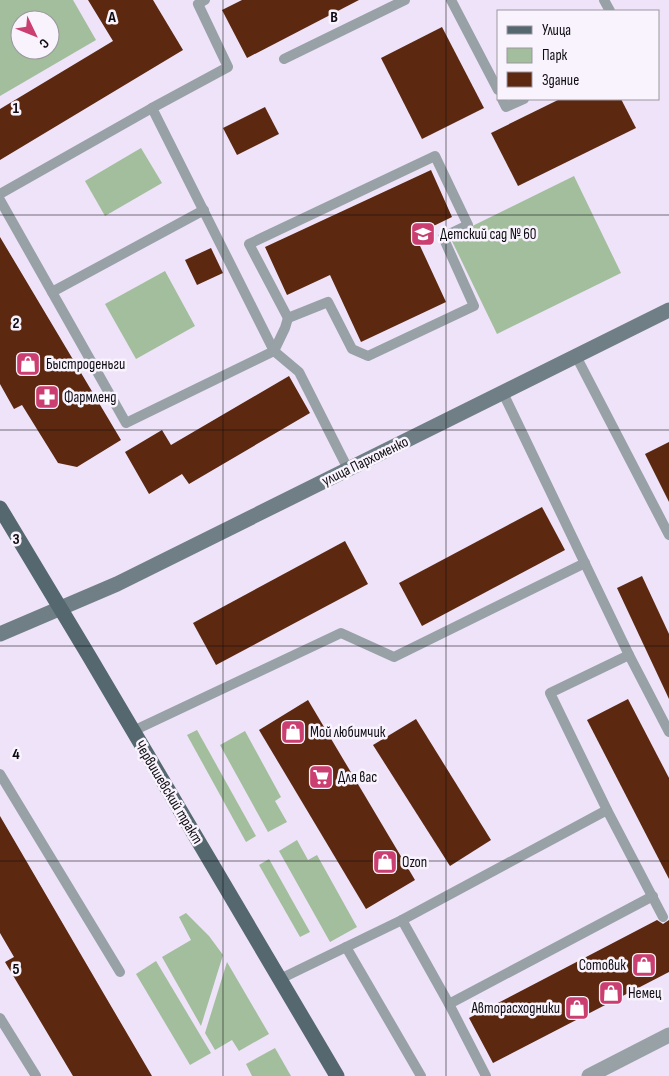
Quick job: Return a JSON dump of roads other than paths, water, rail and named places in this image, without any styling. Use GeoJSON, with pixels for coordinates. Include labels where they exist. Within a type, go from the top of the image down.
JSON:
{"type":"FeatureCollection","features":[{"type":"Feature","properties":{"kind":"main road","name":"Червишевский тракт"},"geometry":{"type":"LineString","coordinates":[[0,508],[337,1076]]}},
{"type":"Feature","properties":{"kind":"street","name":"улица Пархоменко"},"geometry":{"type":"LineString","coordinates":[[0,634],[117,584],[669,310]]}},
{"type":"Feature","properties":{"kind":"street"},"geometry":{"type":"LineString","coordinates":[[589,1076],[669,1035]]}},
{"type":"Feature","properties":{"kind":"lane"},"geometry":{"type":"LineString","coordinates":[[0,194],[228,67],[198,4],[205,0]]}},
{"type":"Feature","properties":{"kind":"lane"},"geometry":{"type":"LineString","coordinates":[[284,59],[405,0]]}},
{"type":"Feature","properties":{"kind":"lane"},"geometry":{"type":"LineString","coordinates":[[451,0],[497,88]]}},
{"type":"Feature","properties":{"kind":"lane"},"geometry":{"type":"LineString","coordinates":[[502,100],[506,107],[522,100]]}},
{"type":"Feature","properties":{"kind":"lane"},"geometry":{"type":"LineString","coordinates":[[152,108],[274,351],[298,372],[348,469]]}},
{"type":"Feature","properties":{"kind":"lane"},"geometry":{"type":"LineString","coordinates":[[0,200],[126,422],[274,351],[288,318],[249,244],[435,156],[468,225],[443,237],[474,306],[368,356],[352,349],[328,302],[288,318]]}},
{"type":"Feature","properties":{"kind":"lane"},"geometry":{"type":"LineString","coordinates":[[52,292],[204,210]]}},
{"type":"Feature","properties":{"kind":"lane"},"geometry":{"type":"LineString","coordinates":[[576,356],[669,535]]}},
{"type":"Feature","properties":{"kind":"lane"},"geometry":{"type":"LineString","coordinates":[[503,393],[629,655],[669,732]]}},
{"type":"Feature","properties":{"kind":"lane"},"geometry":{"type":"LineString","coordinates":[[133,731],[340,633],[394,657],[585,563]]}},
{"type":"Feature","properties":{"kind":"lane"},"geometry":{"type":"LineString","coordinates":[[629,655],[550,693],[607,810],[663,917]]}},
{"type":"Feature","properties":{"kind":"lane"},"geometry":{"type":"LineString","coordinates":[[0,774],[120,972]]}},
{"type":"Feature","properties":{"kind":"lane"},"geometry":{"type":"LineString","coordinates":[[280,979],[402,920],[607,810]]}},
{"type":"Feature","properties":{"kind":"lane"},"geometry":{"type":"LineString","coordinates":[[448,1004],[653,896]]}},
{"type":"Feature","properties":{"kind":"lane"},"geometry":{"type":"LineString","coordinates":[[402,920],[486,1076]]}},
{"type":"Feature","properties":{"kind":"lane"},"geometry":{"type":"LineString","coordinates":[[346,947],[421,1076]]}},
{"type":"Feature","properties":{"kind":"lane"},"geometry":{"type":"LineString","coordinates":[[0,1018],[36,1076]]}},
{"type":"Feature","properties":{"kind":"place","name":"Детский сад № 60"},"geometry":{"type":"Point","coordinates":[423,234]}},
{"type":"Feature","properties":{"kind":"place","name":"Быстроденьги"},"geometry":{"type":"Point","coordinates":[28,364]}},
{"type":"Feature","properties":{"kind":"place","name":"Фармленд"},"geometry":{"type":"Point","coordinates":[47,397]}},
{"type":"Feature","properties":{"kind":"place","name":"Мой любимчик"},"geometry":{"type":"Point","coordinates":[293,732]}},
{"type":"Feature","properties":{"kind":"place","name":"Для вас"},"geometry":{"type":"Point","coordinates":[321,777]}},
{"type":"Feature","properties":{"kind":"place","name":"Ozon"},"geometry":{"type":"Point","coordinates":[385,862]}},
{"type":"Feature","properties":{"kind":"place","name":"Сотовик"},"geometry":{"type":"Point","coordinates":[644,965]}},
{"type":"Feature","properties":{"kind":"place","name":"Немец"},"geometry":{"type":"Point","coordinates":[611,993]}},
{"type":"Feature","properties":{"kind":"place","name":"Авторасходники"},"geometry":{"type":"Point","coordinates":[577,1008]}}]}
